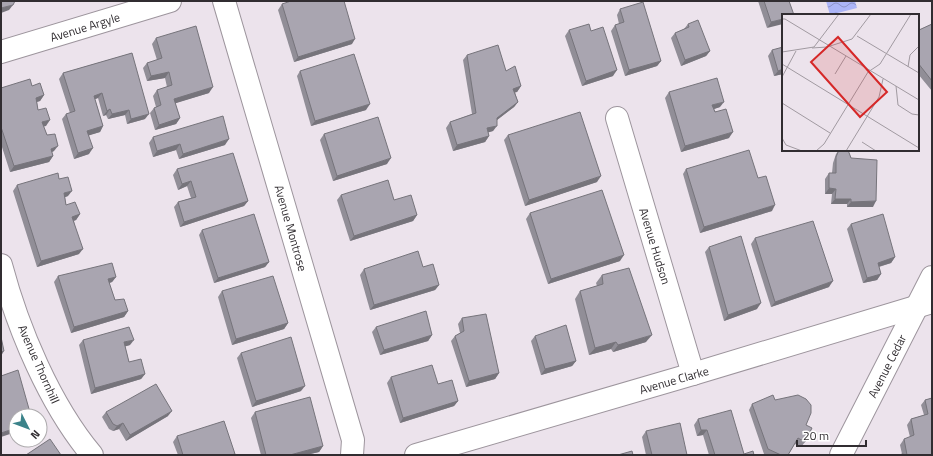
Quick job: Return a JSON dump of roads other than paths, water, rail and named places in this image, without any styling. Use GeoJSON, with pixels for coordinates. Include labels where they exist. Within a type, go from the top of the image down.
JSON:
{"type":"FeatureCollection","features":[{"type":"Feature","properties":{"kind":"street","name":"Avenue Argyle"},"geometry":{"type":"LineString","coordinates":[[1,52],[170,1]]}},
{"type":"Feature","properties":{"kind":"street","name":"Avenue Montrose"},"geometry":{"type":"LineString","coordinates":[[224,1],[353,440],[352,455]]}},
{"type":"Feature","properties":{"kind":"street","name":"Avenue Hudson"},"geometry":{"type":"LineString","coordinates":[[617,118],[693,374]]}},
{"type":"Feature","properties":{"kind":"street","name":"Avenue Thornhill"},"geometry":{"type":"LineString","coordinates":[[1,265],[29,345],[46,383],[76,436],[92,455]]}},
{"type":"Feature","properties":{"kind":"street","name":"Avenue Cedar"},"geometry":{"type":"LineString","coordinates":[[842,455],[924,304],[932,277]]}},
{"type":"Feature","properties":{"kind":"street","name":"Avenue Clarke"},"geometry":{"type":"LineString","coordinates":[[416,455],[693,374],[924,304]]}},
{"type":"Feature","properties":{"kind":"water"},"geometry":{"type":"Polygon","coordinates":[[[826,1],[855,1],[857,8],[830,14],[826,1]]]}}]}
